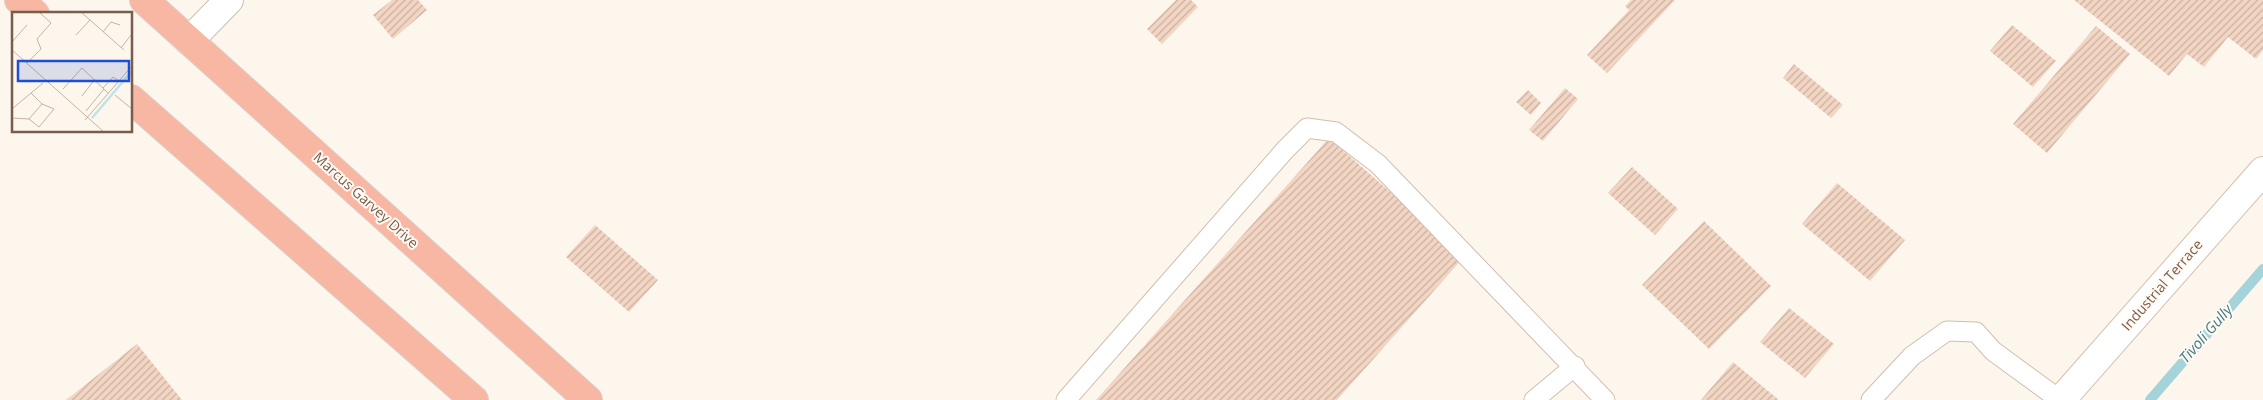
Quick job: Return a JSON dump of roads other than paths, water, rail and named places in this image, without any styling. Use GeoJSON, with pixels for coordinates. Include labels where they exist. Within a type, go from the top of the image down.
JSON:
{"type":"FeatureCollection","features":[{"type":"Feature","properties":{"kind":"highway"},"geometry":{"type":"LineString","coordinates":[[19,0],[33,12]]}},
{"type":"Feature","properties":{"kind":"highway","name":"Marcus Garvey Drive"},"geometry":{"type":"LineString","coordinates":[[144,0],[588,400]]}},
{"type":"Feature","properties":{"kind":"highway"},"geometry":{"type":"LineString","coordinates":[[132,100],[474,400]]}},
{"type":"Feature","properties":{"kind":"street"},"geometry":{"type":"LineString","coordinates":[[189,41],[229,0]]}},
{"type":"Feature","properties":{"kind":"street","name":"Industrial Terrace"},"geometry":{"type":"LineString","coordinates":[[2060,400],[2263,171]]}},
{"type":"Feature","properties":{"kind":"lane"},"geometry":{"type":"LineString","coordinates":[[1066,400],[1284,150],[1307,128],[1336,132],[1378,164],[1606,400]]}},
{"type":"Feature","properties":{"kind":"lane"},"geometry":{"type":"LineString","coordinates":[[1871,400],[1912,356],[1947,331],[1976,332],[1993,351],[2060,400]]}},
{"type":"Feature","properties":{"kind":"lane"},"geometry":{"type":"LineString","coordinates":[[1534,400],[1575,366]]}},
{"type":"Feature","properties":{"kind":"waterway","name":"Tivoli Gully"},"geometry":{"type":"LineString","coordinates":[[2150,400],[2263,269]]}}]}
